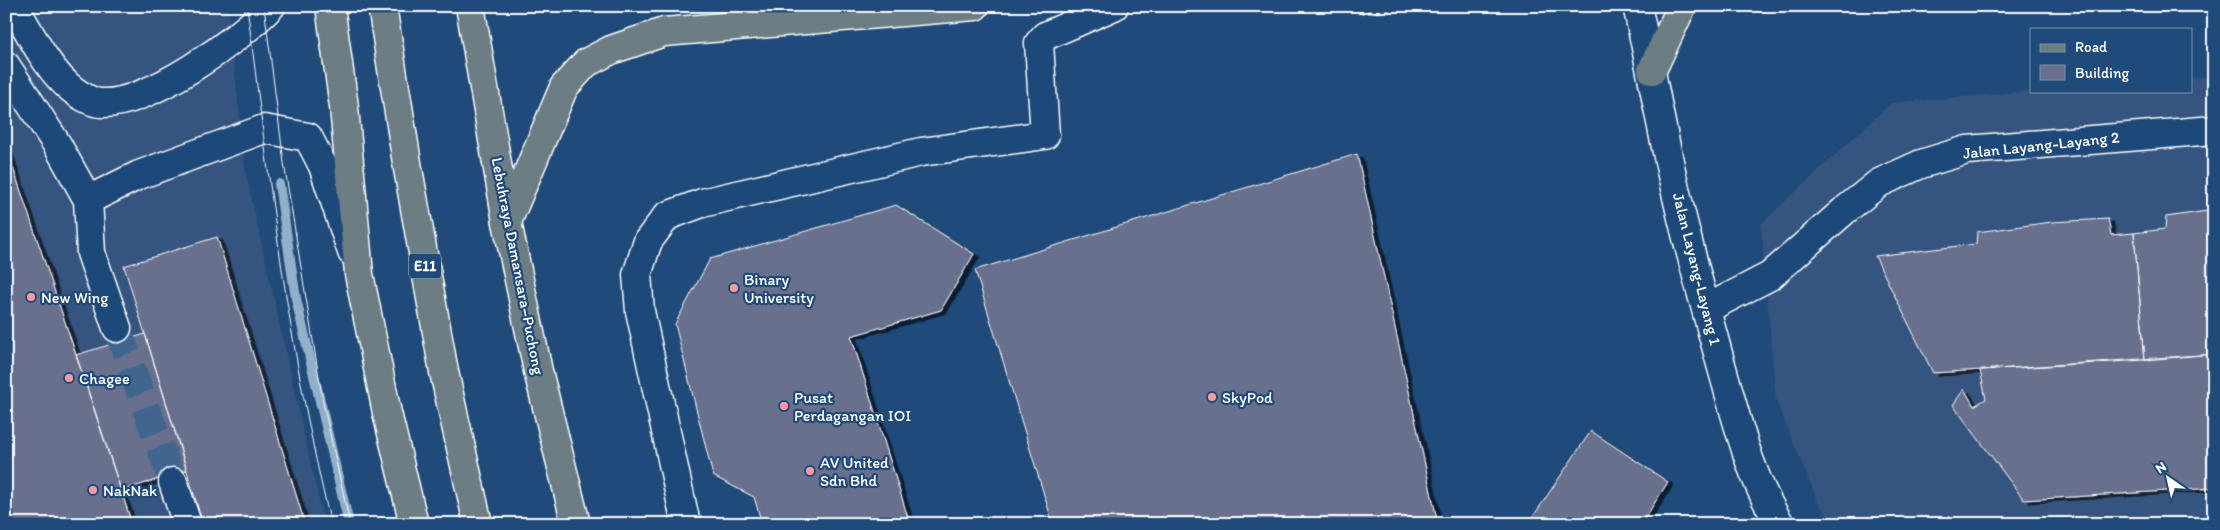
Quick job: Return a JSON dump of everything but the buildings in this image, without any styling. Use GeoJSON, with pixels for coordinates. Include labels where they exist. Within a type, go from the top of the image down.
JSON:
{"type":"FeatureCollection","features":[{"type":"Feature","properties":{"kind":"main road"},"geometry":{"type":"LineString","coordinates":[[330,6],[344,107],[360,274],[387,413],[414,524]]}},
{"type":"Feature","properties":{"kind":"main road","name":"E11"},"geometry":{"type":"LineString","coordinates":[[382,6],[406,163],[444,372],[478,524]]}},
{"type":"Feature","properties":{"kind":"main road"},"geometry":{"type":"LineString","coordinates":[[507,222],[564,86],[586,63],[611,50],[664,32],[975,6]]}},
{"type":"Feature","properties":{"kind":"main road"},"geometry":{"type":"LineString","coordinates":[[1652,70],[1682,6]]}},
{"type":"Feature","properties":{"kind":"main road","name":"Lebuhraya Damansara–Puchong"},"geometry":{"type":"LineString","coordinates":[[474,14],[507,222],[538,371],[576,524]]}},
{"type":"Feature","properties":{"kind":"street"},"geometry":{"type":"LineString","coordinates":[[14,6],[52,68],[74,91],[99,103],[119,102],[200,64],[249,28],[270,6]]}},
{"type":"Feature","properties":{"kind":"street"},"geometry":{"type":"LineString","coordinates":[[686,524],[640,312],[637,275],[648,241],[667,216],[702,203],[922,152],[1045,135],[1039,43],[1045,36],[1114,6]]}},
{"type":"Feature","properties":{"kind":"street","name":"Jalan Layang-Layang 1"},"geometry":{"type":"LineString","coordinates":[[1637,6],[1652,70],[1666,148],[1706,310],[1738,424],[1768,506],[1780,524]]}},
{"type":"Feature","properties":{"kind":"street"},"geometry":{"type":"LineString","coordinates":[[6,66],[58,146],[88,200],[91,253],[117,328]]}},
{"type":"Feature","properties":{"kind":"street"},"geometry":{"type":"LineString","coordinates":[[88,200],[139,175],[264,129],[308,137],[323,166],[360,274]]}},
{"type":"Feature","properties":{"kind":"street","name":"Jalan Layang-Layang 2"},"geometry":{"type":"LineString","coordinates":[[1706,310],[1770,276],[1844,211],[1879,184],[1921,164],[1967,150],[2214,130]]}},
{"type":"Feature","properties":{"kind":"street"},"geometry":{"type":"LineString","coordinates":[[173,482],[187,524]]}},
{"type":"Feature","properties":{"kind":"path"},"geometry":{"type":"LineString","coordinates":[[1356,6],[1356,13],[1441,6]]}},
{"type":"Feature","properties":{"kind":"shaded area"},"geometry":{"type":"Polygon","coordinates":[[[6,6],[228,6],[245,169],[324,524],[6,524],[6,6]]]}},
{"type":"Feature","properties":{"kind":"shaded area"},"geometry":{"type":"Polygon","coordinates":[[[2214,76],[2214,524],[1834,524],[1818,502],[1776,401],[1761,224],[1891,103],[2030,91],[2192,92],[2192,78],[2214,76]]]}},
{"type":"Feature","properties":{"kind":"waterway"},"geometry":{"type":"LineString","coordinates":[[279,184],[296,299],[349,524]]}},
{"type":"Feature","properties":{"kind":"tunnel"},"geometry":{"type":"LineString","coordinates":[[117,328],[173,482]]}},
{"type":"Feature","properties":{"kind":"tram line"},"geometry":{"type":"LineString","coordinates":[[247,6],[281,266],[303,396],[331,524]]}},
{"type":"Feature","properties":{"kind":"tram line"},"geometry":{"type":"LineString","coordinates":[[264,6],[284,163],[323,402],[350,524]]}},
{"type":"Feature","properties":{"kind":"place","name":"Binary University"},"geometry":{"type":"Point","coordinates":[734,288]}},
{"type":"Feature","properties":{"kind":"place","name":"New Wing"},"geometry":{"type":"Point","coordinates":[31,297]}},
{"type":"Feature","properties":{"kind":"place","name":"Chagee"},"geometry":{"type":"Point","coordinates":[69,378]}},
{"type":"Feature","properties":{"kind":"place","name":"SkyPod"},"geometry":{"type":"Point","coordinates":[1212,397]}},
{"type":"Feature","properties":{"kind":"place","name":"Pusat Perdagangan IOI"},"geometry":{"type":"Point","coordinates":[784,406]}},
{"type":"Feature","properties":{"kind":"place","name":"AV United Sdn Bhd"},"geometry":{"type":"Point","coordinates":[810,471]}},
{"type":"Feature","properties":{"kind":"place","name":"NakNak"},"geometry":{"type":"Point","coordinates":[93,490]}}]}
